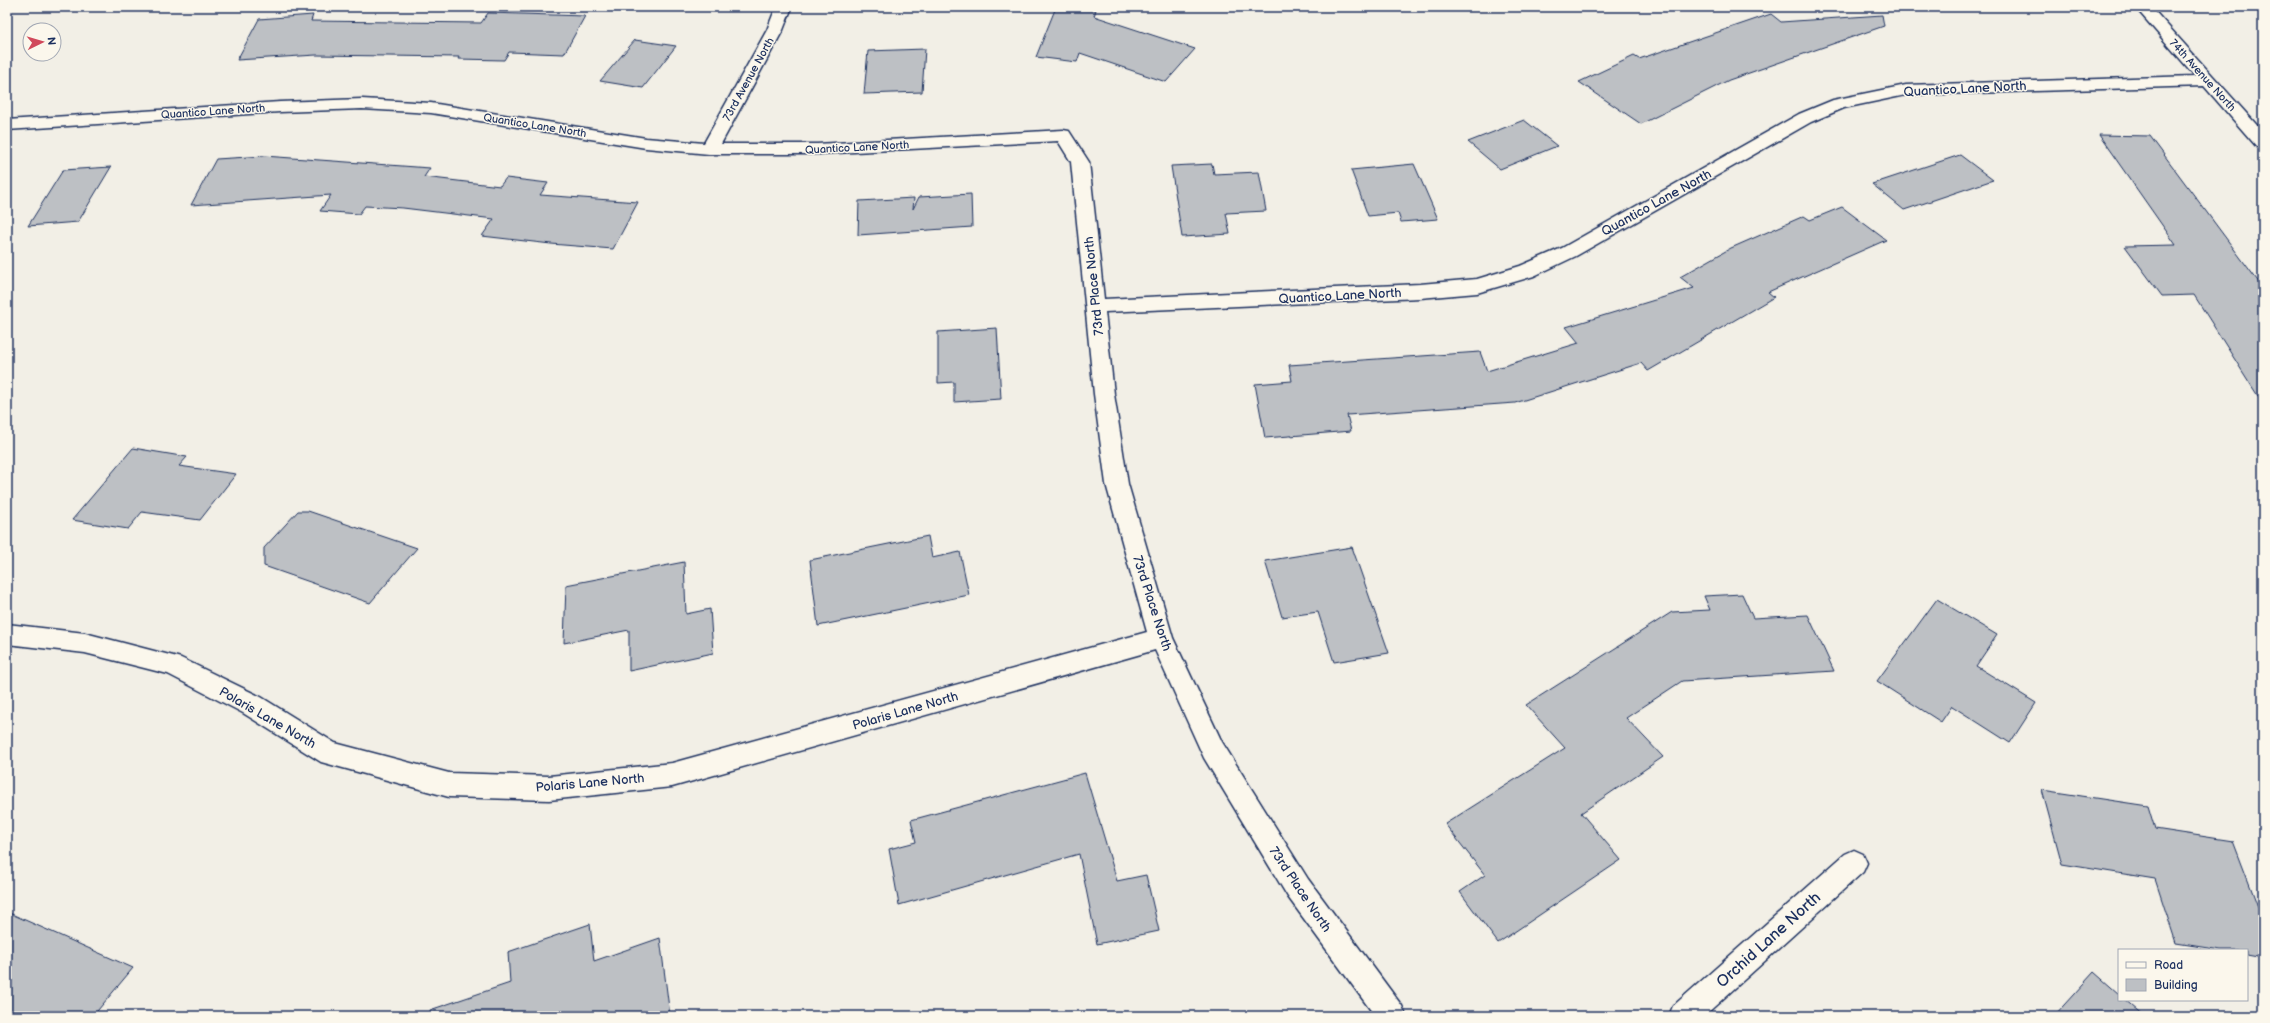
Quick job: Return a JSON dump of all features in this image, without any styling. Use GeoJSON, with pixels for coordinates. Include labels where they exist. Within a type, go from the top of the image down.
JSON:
{"type":"FeatureCollection","features":[{"type":"Feature","properties":{"kind":"street","name":"73rd Avenue North"},"geometry":{"type":"LineString","coordinates":[[709,149],[775,30],[784,7]]}},
{"type":"Feature","properties":{"kind":"street","name":"74th Avenue North"},"geometry":{"type":"LineString","coordinates":[[2143,7],[2263,143]]}},
{"type":"Feature","properties":{"kind":"street","name":"Quantico Lane North"},"geometry":{"type":"LineString","coordinates":[[1096,306],[1420,291],[1477,286],[1527,271],[1569,252],[1805,118],[1839,104],[1906,90],[2209,81]]}},
{"type":"Feature","properties":{"kind":"street","name":"Quantico Lane North"},"geometry":{"type":"LineString","coordinates":[[7,125],[280,107],[362,104],[431,108],[646,143],[709,149],[817,150],[1063,135]]}},
{"type":"Feature","properties":{"kind":"street","name":"73rd Place North"},"geometry":{"type":"LineString","coordinates":[[1063,135],[1080,162],[1104,394],[1117,484],[1161,638],[1213,750],[1269,842],[1298,888],[1392,1016]]}},
{"type":"Feature","properties":{"kind":"street","name":"Polaris Lane North"},"geometry":{"type":"LineString","coordinates":[[7,634],[85,643],[173,665],[252,705],[330,754],[349,757],[449,785],[549,788],[672,775],[1161,638]]}},
{"type":"Feature","properties":{"kind":"street","name":"Orchid Lane North"},"geometry":{"type":"LineString","coordinates":[[1683,1016],[1854,863]]}},
{"type":"Feature","properties":{"kind":"building"},"geometry":{"type":"Polygon","coordinates":[[[1056,7],[1096,10],[1094,16],[1195,49],[1166,82],[1080,53],[1077,62],[1036,57],[1056,7]]]}},
{"type":"Feature","properties":{"kind":"building"},"geometry":{"type":"Polygon","coordinates":[[[488,13],[585,16],[564,54],[509,52],[504,60],[458,59],[459,57],[316,55],[237,60],[259,19],[313,15],[311,21],[481,23],[488,13]]]}},
{"type":"Feature","properties":{"kind":"building"},"geometry":{"type":"Polygon","coordinates":[[[1771,14],[1781,22],[1882,15],[1884,26],[1729,80],[1641,124],[1579,82],[1634,56],[1639,59],[1771,14]]]}},
{"type":"Feature","properties":{"kind":"building"},"geometry":{"type":"Polygon","coordinates":[[[635,40],[676,46],[643,88],[600,81],[635,40]]]}},
{"type":"Feature","properties":{"kind":"building"},"geometry":{"type":"Polygon","coordinates":[[[925,49],[922,92],[864,94],[868,51],[925,49]]]}},
{"type":"Feature","properties":{"kind":"building"},"geometry":{"type":"Polygon","coordinates":[[[1524,120],[1557,146],[1500,169],[1468,142],[1524,120]]]}},
{"type":"Feature","properties":{"kind":"building"},"geometry":{"type":"Polygon","coordinates":[[[2099,135],[2150,136],[2263,288],[2263,404],[2194,295],[2162,296],[2125,246],[2176,245],[2099,135]]]}},
{"type":"Feature","properties":{"kind":"building"},"geometry":{"type":"Polygon","coordinates":[[[1960,155],[1993,180],[1904,210],[1872,184],[1960,155]]]}},
{"type":"Feature","properties":{"kind":"building"},"geometry":{"type":"Polygon","coordinates":[[[264,156],[430,168],[424,177],[500,186],[506,178],[548,183],[540,195],[638,202],[613,249],[482,236],[494,219],[403,208],[365,206],[359,214],[320,211],[331,195],[191,205],[216,159],[264,156]]]}},
{"type":"Feature","properties":{"kind":"building"},"geometry":{"type":"Polygon","coordinates":[[[1212,164],[1214,174],[1259,172],[1266,211],[1226,213],[1230,234],[1182,237],[1171,166],[1212,164]]]}},
{"type":"Feature","properties":{"kind":"building"},"geometry":{"type":"Polygon","coordinates":[[[1414,164],[1438,219],[1401,222],[1398,213],[1368,216],[1351,170],[1414,164]]]}},
{"type":"Feature","properties":{"kind":"building"},"geometry":{"type":"Polygon","coordinates":[[[111,167],[78,222],[28,226],[63,170],[111,167]]]}},
{"type":"Feature","properties":{"kind":"building"},"geometry":{"type":"Polygon","coordinates":[[[971,194],[972,227],[858,235],[859,201],[914,198],[913,209],[919,197],[971,194]]]}},
{"type":"Feature","properties":{"kind":"building"},"geometry":{"type":"Polygon","coordinates":[[[1842,207],[1886,240],[1768,292],[1774,297],[1648,371],[1641,363],[1515,403],[1347,415],[1351,431],[1265,438],[1255,384],[1292,381],[1289,365],[1480,352],[1487,371],[1579,343],[1566,327],[1694,288],[1680,277],[1731,248],[1804,216],[1810,220],[1842,207]]]}},
{"type":"Feature","properties":{"kind":"building"},"geometry":{"type":"Polygon","coordinates":[[[997,328],[1001,399],[954,402],[954,382],[938,383],[938,332],[997,328]]]}},
{"type":"Feature","properties":{"kind":"building"},"geometry":{"type":"Polygon","coordinates":[[[133,448],[187,457],[179,466],[236,474],[200,520],[142,512],[128,529],[72,520],[133,448]]]}},
{"type":"Feature","properties":{"kind":"building"},"geometry":{"type":"Polygon","coordinates":[[[298,511],[308,511],[417,548],[370,603],[264,566],[264,548],[298,511]]]}},
{"type":"Feature","properties":{"kind":"building"},"geometry":{"type":"Polygon","coordinates":[[[928,536],[932,558],[960,552],[969,595],[818,626],[810,560],[928,536]]]}},
{"type":"Feature","properties":{"kind":"building"},"geometry":{"type":"Polygon","coordinates":[[[1352,547],[1389,653],[1334,662],[1318,612],[1282,617],[1265,561],[1352,547]]]}},
{"type":"Feature","properties":{"kind":"building"},"geometry":{"type":"Polygon","coordinates":[[[684,562],[686,614],[710,609],[713,653],[629,671],[629,630],[564,643],[566,585],[684,562]]]}},
{"type":"Feature","properties":{"kind":"building"},"geometry":{"type":"Polygon","coordinates":[[[1742,594],[1753,618],[1808,615],[1834,671],[1682,681],[1626,718],[1663,757],[1581,813],[1621,860],[1498,943],[1460,892],[1485,875],[1445,824],[1565,748],[1526,705],[1672,612],[1710,610],[1704,596],[1742,594]]]}},
{"type":"Feature","properties":{"kind":"building"},"geometry":{"type":"Polygon","coordinates":[[[1937,599],[1997,635],[1976,666],[2036,703],[2010,743],[1952,706],[1941,722],[1877,681],[1937,599]]]}},
{"type":"Feature","properties":{"kind":"building"},"geometry":{"type":"Polygon","coordinates":[[[1085,773],[1117,881],[1146,875],[1159,931],[1097,944],[1079,854],[899,905],[889,849],[916,842],[911,820],[1085,773]]]}},
{"type":"Feature","properties":{"kind":"building"},"geometry":{"type":"Polygon","coordinates":[[[2042,790],[2148,806],[2155,829],[2233,841],[2263,920],[2263,957],[2248,954],[2248,949],[2215,949],[2176,943],[2155,879],[2062,864],[2042,790]]]}},
{"type":"Feature","properties":{"kind":"building"},"geometry":{"type":"Polygon","coordinates":[[[7,912],[133,968],[93,1016],[7,1016],[7,912]]]}},
{"type":"Feature","properties":{"kind":"building"},"geometry":{"type":"Polygon","coordinates":[[[590,924],[594,961],[660,938],[670,1016],[431,1016],[430,1010],[510,983],[508,952],[590,924]]]}},
{"type":"Feature","properties":{"kind":"building"},"geometry":{"type":"Polygon","coordinates":[[[2094,972],[2118,993],[2118,1001],[2126,1001],[2144,1016],[2054,1016],[2094,972]]]}}]}
